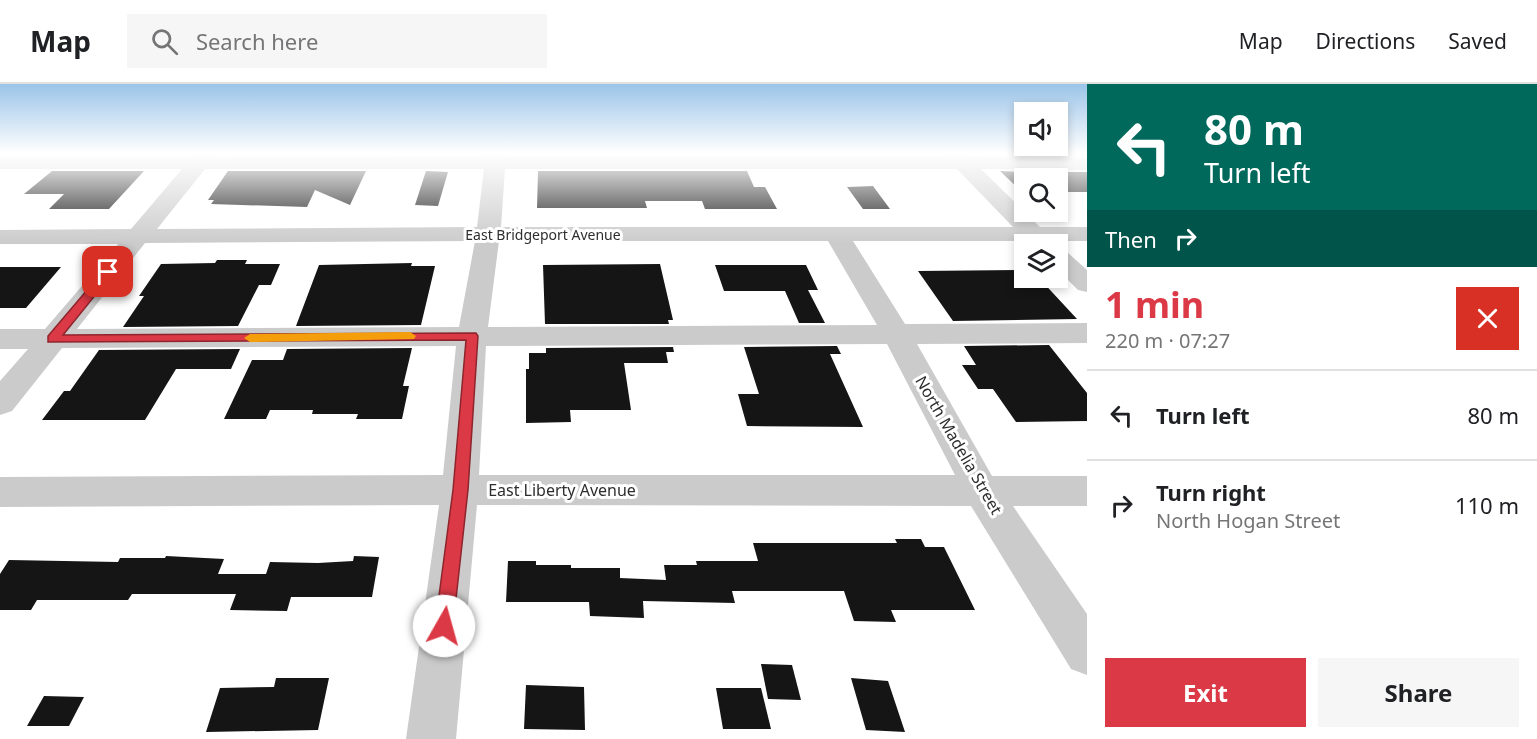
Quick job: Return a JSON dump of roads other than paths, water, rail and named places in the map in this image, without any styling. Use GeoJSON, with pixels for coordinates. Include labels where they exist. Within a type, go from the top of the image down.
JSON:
{"type":"FeatureCollection","features":[{"type":"Feature","properties":{"kind":"street"},"geometry":{"type":"LineString","coordinates":[[0,403],[182,184]]}},
{"type":"Feature","properties":{"kind":"street"},"geometry":{"type":"LineString","coordinates":[[431,739],[460,490],[472,336],[493,184]]}},
{"type":"Feature","properties":{"kind":"street"},"geometry":{"type":"LineString","coordinates":[[984,184],[1034,234]]}},
{"type":"Feature","properties":{"kind":"street","name":"East Bridgeport Avenue"},"geometry":{"type":"LineString","coordinates":[[0,237],[836,234],[1014,238]]}},
{"type":"Feature","properties":{"kind":"street","name":"North Madelia Street"},"geometry":{"type":"LineString","coordinates":[[836,234],[896,333],[983,493],[1087,653]]}},
{"type":"Feature","properties":{"kind":"street","name":"East Bridgeport Avenue"},"geometry":{"type":"LineString","coordinates":[[1068,236],[1087,234]]}},
{"type":"Feature","properties":{"kind":"street"},"geometry":{"type":"LineString","coordinates":[[1068,266],[1087,284]]}},
{"type":"Feature","properties":{"kind":"street"},"geometry":{"type":"LineString","coordinates":[[0,339],[1087,333]]}},
{"type":"Feature","properties":{"kind":"street","name":"East Liberty Avenue"},"geometry":{"type":"LineString","coordinates":[[0,492],[460,490],[983,493],[1087,491]]}}]}
